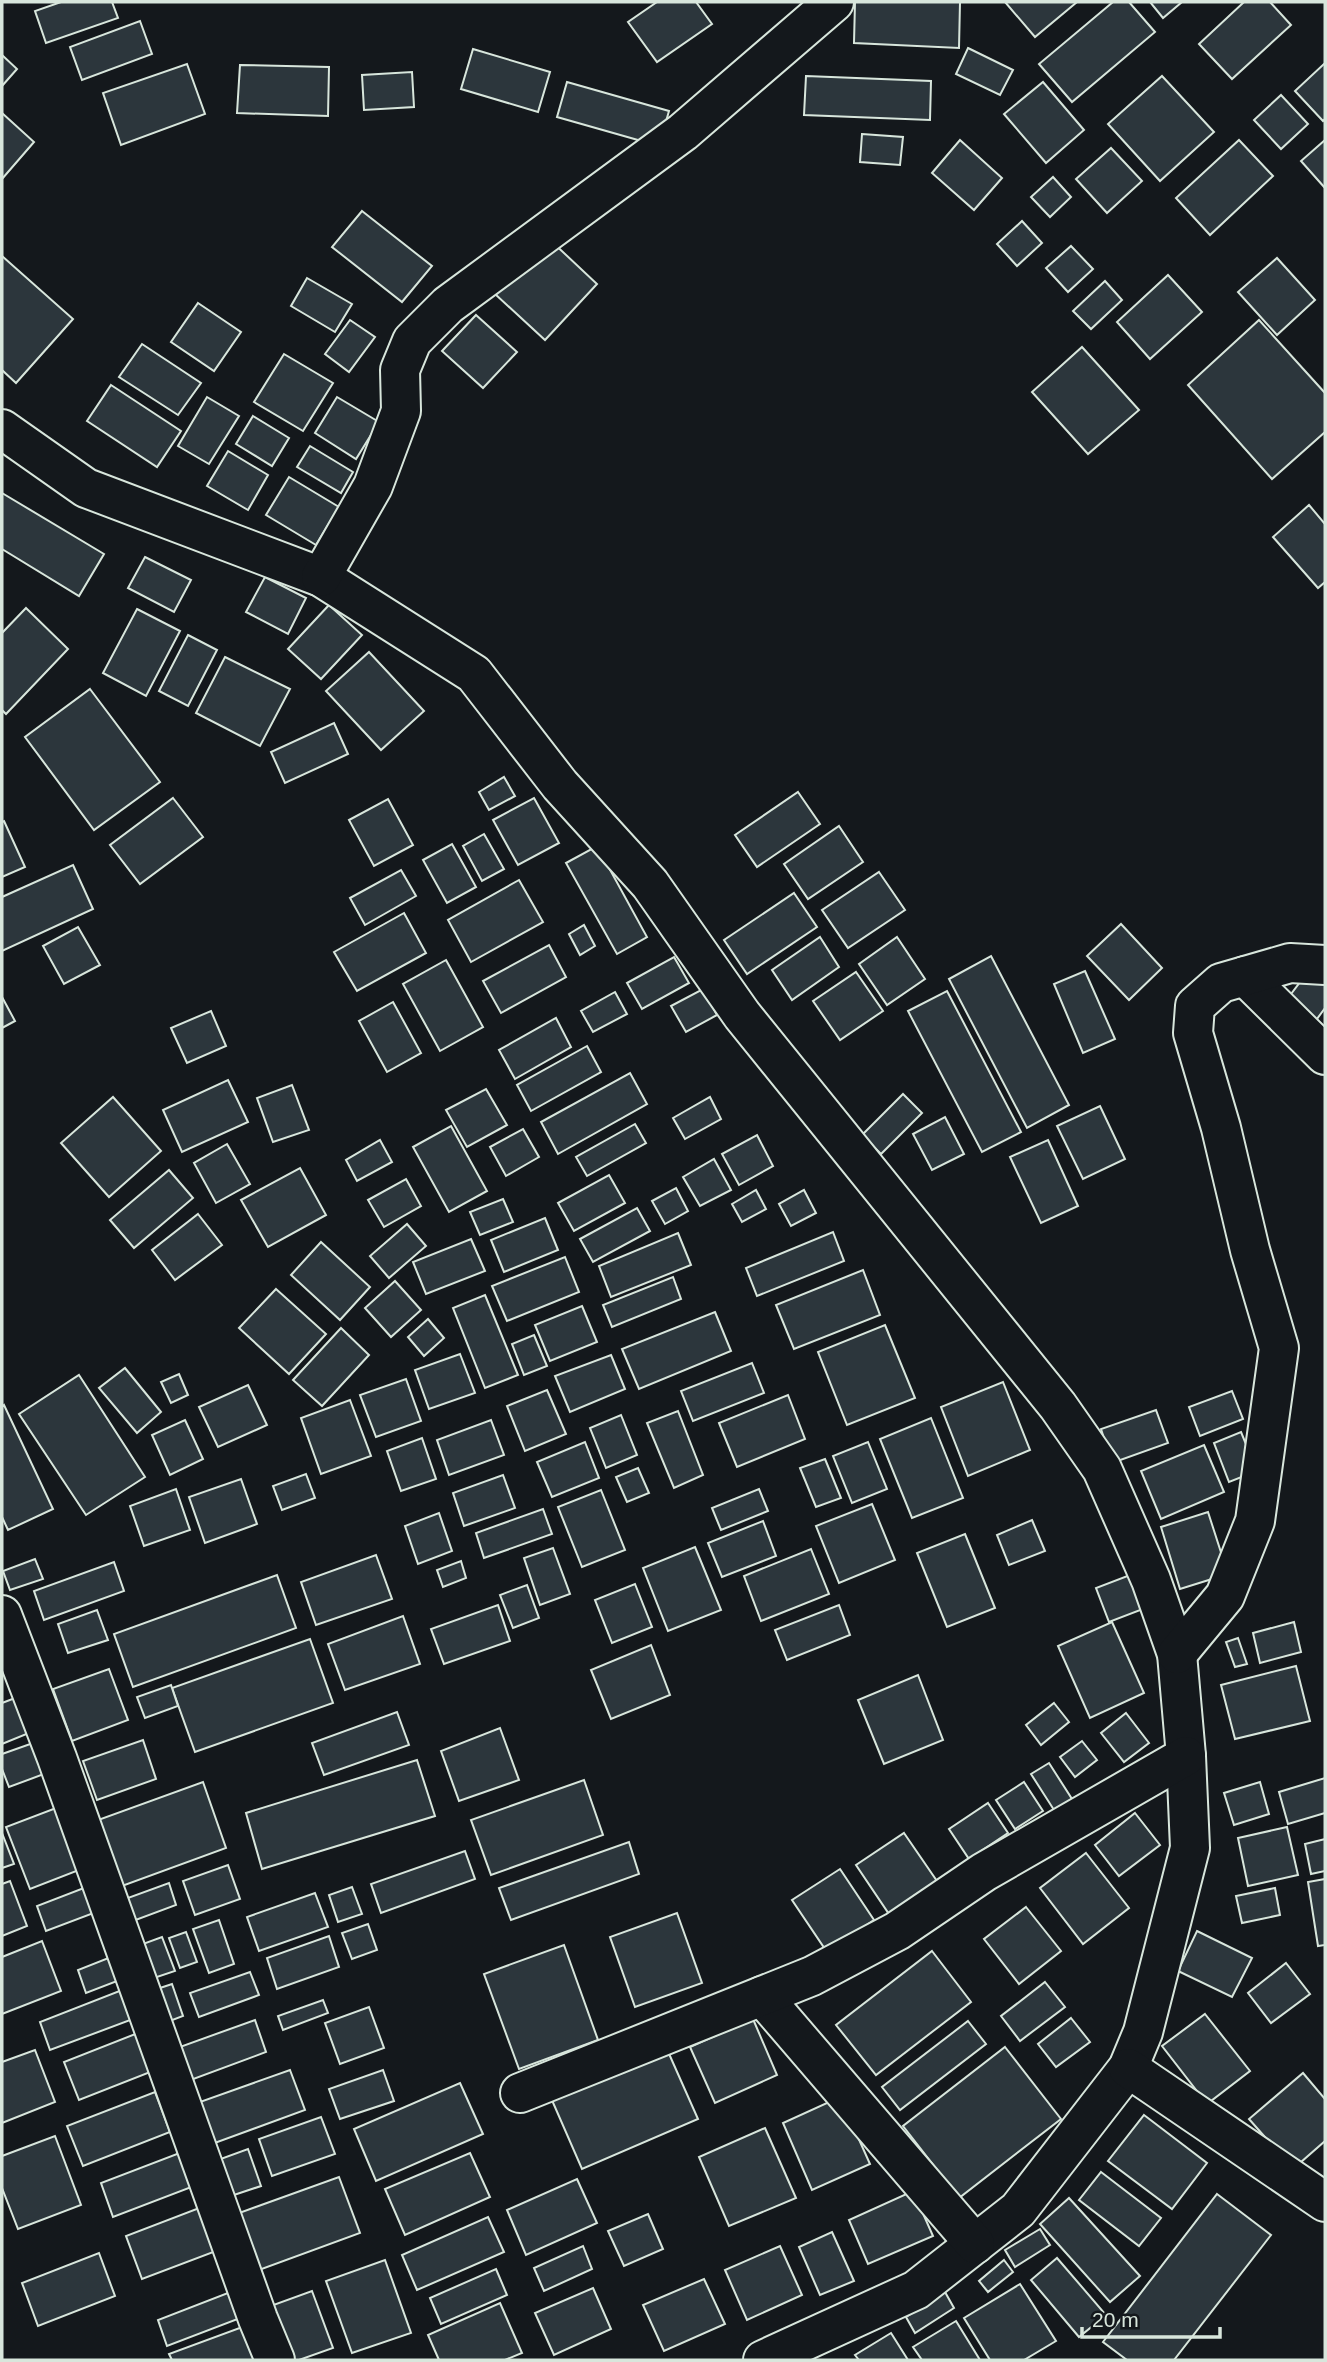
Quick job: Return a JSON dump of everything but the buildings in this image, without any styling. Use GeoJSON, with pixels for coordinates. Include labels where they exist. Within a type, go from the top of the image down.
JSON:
{"type":"FeatureCollection","features":[{"type":"Feature","properties":{"kind":"street"},"geometry":{"type":"LineString","coordinates":[[321,577],[373,486],[401,411],[400,370],[412,341],[448,305],[683,132],[834,2]]}},
{"type":"Feature","properties":{"kind":"street"},"geometry":{"type":"LineString","coordinates":[[2,429],[86,488],[321,577],[474,674],[560,785],[650,884],[743,1015],[1058,1406],[1102,1469],[1151,1580],[1177,1654],[1186,1756],[1190,1848],[1143,2032],[1128,2068],[1018,2210],[916,2290],[763,2360]]}},
{"type":"Feature","properties":{"kind":"street"},"geometry":{"type":"LineString","coordinates":[[1177,1654],[1225,1596],[1255,1521],[1279,1349],[1193,1033],[1195,1006],[1221,983],[1290,963],[1325,965]]}},
{"type":"Feature","properties":{"kind":"street"},"geometry":{"type":"LineString","coordinates":[[1245,976],[1325,1055]]}},
{"type":"Feature","properties":{"kind":"street"},"geometry":{"type":"LineString","coordinates":[[2,1615],[57,1758],[230,2242],[275,2360]]}},
{"type":"Feature","properties":{"kind":"street"},"geometry":{"type":"LineString","coordinates":[[520,2093],[813,1976],[897,1931],[984,1872],[1186,1756]]}},
{"type":"Feature","properties":{"kind":"street"},"geometry":{"type":"LineString","coordinates":[[762,1996],[975,2244]]}},
{"type":"Feature","properties":{"kind":"street"},"geometry":{"type":"LineString","coordinates":[[1128,2068],[1325,2202]]}}]}
